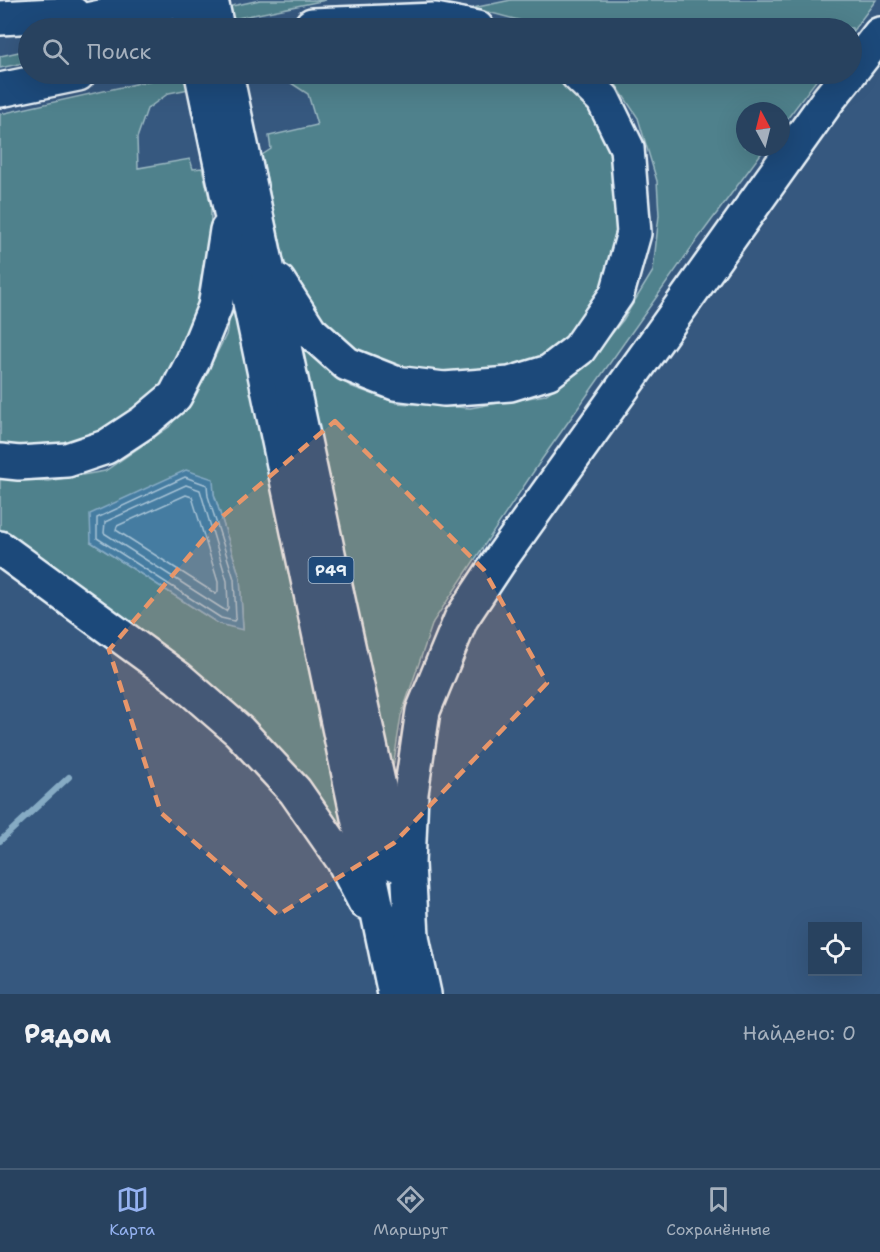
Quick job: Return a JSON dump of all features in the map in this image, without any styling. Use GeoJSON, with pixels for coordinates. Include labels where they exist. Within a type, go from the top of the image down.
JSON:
{"type":"FeatureCollection","features":[{"type":"Feature","properties":{"kind":"highway"},"geometry":{"type":"LineString","coordinates":[[97,18],[184,0],[190,18]]}},
{"type":"Feature","properties":{"kind":"highway"},"geometry":{"type":"LineString","coordinates":[[211,0],[215,18]]}},
{"type":"Feature","properties":{"kind":"highway"},"geometry":{"type":"LineString","coordinates":[[340,18],[426,0]]}},
{"type":"Feature","properties":{"kind":"highway"},"geometry":{"type":"LineString","coordinates":[[0,18],[132,11]]}},
{"type":"Feature","properties":{"kind":"highway"},"geometry":{"type":"LineString","coordinates":[[862,57],[880,34]]}},
{"type":"Feature","properties":{"kind":"highway"},"geometry":{"type":"LineString","coordinates":[[0,39],[18,35]]}},
{"type":"Feature","properties":{"kind":"highway"},"geometry":{"type":"LineString","coordinates":[[0,90],[29,84]]}},
{"type":"Feature","properties":{"kind":"highway"},"geometry":{"type":"LineString","coordinates":[[0,99],[44,84]]}},
{"type":"Feature","properties":{"kind":"highway","name":"Р49"},"geometry":{"type":"LineString","coordinates":[[206,84],[263,246],[333,577],[398,936],[395,994]]}},
{"type":"Feature","properties":{"kind":"highway","name":"Р49"},"geometry":{"type":"LineString","coordinates":[[226,84],[230,207],[398,936],[424,994]]}},
{"type":"Feature","properties":{"kind":"highway"},"geometry":{"type":"LineString","coordinates":[[263,246],[282,289],[310,331],[347,364],[395,383],[444,389],[510,384],[549,372],[579,349],[617,294],[634,233],[627,148],[603,99],[588,84]]}},
{"type":"Feature","properties":{"kind":"highway"},"geometry":{"type":"LineString","coordinates":[[398,936],[408,864],[411,793],[423,711],[460,619],[841,84]]}},
{"type":"Feature","properties":{"kind":"highway"},"geometry":{"type":"LineString","coordinates":[[0,461],[19,464],[67,460],[106,447],[144,422],[176,396],[193,361],[214,307],[230,207]]}},
{"type":"Feature","properties":{"kind":"highway"},"geometry":{"type":"LineString","coordinates":[[0,548],[178,678],[239,730],[295,791],[398,936]]}},
{"type":"Feature","properties":{"kind":"highlighted area"},"geometry":{"type":"Polygon","coordinates":[[[335,421],[484,570],[547,683],[394,843],[278,915],[161,813],[109,650],[223,516],[335,421]]]}},
{"type":"Feature","properties":{"kind":"green space"},"geometry":{"type":"Polygon","coordinates":[[[260,0],[326,0],[238,18],[176,18],[260,0]]]}},
{"type":"Feature","properties":{"kind":"green space"},"geometry":{"type":"Polygon","coordinates":[[[511,0],[876,0],[862,19],[511,18],[473,8],[511,0]]]}},
{"type":"Feature","properties":{"kind":"green space"},"geometry":{"type":"Polygon","coordinates":[[[18,52],[18,64],[0,68],[0,56],[18,52]]]}},
{"type":"Feature","properties":{"kind":"green space"},"geometry":{"type":"Polygon","coordinates":[[[135,84],[214,84],[169,93],[147,109],[137,138],[138,168],[190,159],[193,169],[202,168],[211,205],[210,268],[194,338],[167,390],[81,447],[0,453],[0,114],[135,84]]]}},
{"type":"Feature","properties":{"kind":"green space"},"geometry":{"type":"Polygon","coordinates":[[[293,84],[571,84],[595,111],[618,156],[626,208],[608,296],[546,362],[460,383],[352,356],[293,289],[285,265],[262,155],[271,149],[269,136],[317,125],[308,94],[293,84]]]}},
{"type":"Feature","properties":{"kind":"green space"},"geometry":{"type":"Polygon","coordinates":[[[616,84],[813,84],[790,115],[790,102],[736,102],[736,156],[759,156],[542,459],[433,622],[401,716],[392,774],[295,338],[350,386],[397,403],[470,408],[545,395],[584,368],[623,320],[653,271],[659,215],[657,181],[638,118],[616,84]]]}},
{"type":"Feature","properties":{"kind":"green space"},"geometry":{"type":"Polygon","coordinates":[[[233,305],[347,846],[0,532],[0,477],[48,481],[105,471],[169,427],[201,384],[226,335],[233,305]],[[212,479],[91,542],[219,624],[243,629],[240,578],[214,494],[212,479]]]}},
{"type":"Feature","properties":{"kind":"water"},"geometry":{"type":"Polygon","coordinates":[[[186,470],[213,479],[214,494],[240,578],[243,630],[219,624],[91,542],[90,514],[186,470]]]}},
{"type":"Feature","properties":{"kind":"waterway"},"geometry":{"type":"LineString","coordinates":[[0,841],[69,777]]}}]}
